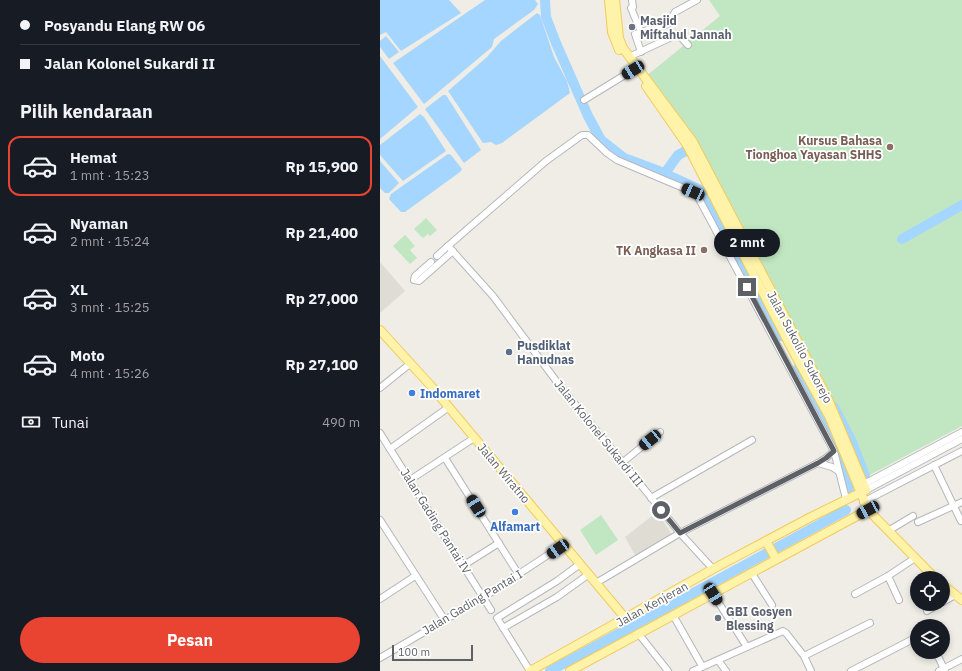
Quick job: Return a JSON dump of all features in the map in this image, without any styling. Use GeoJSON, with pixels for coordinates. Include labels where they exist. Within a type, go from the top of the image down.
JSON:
{"type":"FeatureCollection","features":[{"type":"Feature","properties":{"kind":"main road","name":"Jalan Sukolilo Sukorejo"},"geometry":{"type":"LineString","coordinates":[[609,0],[612,32],[621,49],[633,70],[690,143]]}},
{"type":"Feature","properties":{"kind":"main road","name":"Jalan Sukolilo Sukorejo"},"geometry":{"type":"LineString","coordinates":[[615,0],[621,49],[631,56],[668,107],[690,143],[694,154],[798,351],[828,399],[862,489],[863,502],[868,510],[928,571]]}},
{"type":"Feature","properties":{"kind":"main road","name":"Jalan Wiratno"},"geometry":{"type":"LineString","coordinates":[[380,330],[449,407],[626,619]]}},
{"type":"Feature","properties":{"kind":"main road","name":"Jalan Kenjeran"},"geometry":{"type":"LineString","coordinates":[[530,671],[626,619],[713,569],[846,499],[862,489]]}},
{"type":"Feature","properties":{"kind":"main road","name":"Jalan Kenjeran"},"geometry":{"type":"LineString","coordinates":[[570,671],[638,633],[713,594],[776,558],[868,510]]}},
{"type":"Feature","properties":{"kind":"main road"},"geometry":{"type":"LineString","coordinates":[[766,541],[776,558]]}},
{"type":"Feature","properties":{"kind":"main road"},"geometry":{"type":"LineString","coordinates":[[950,591],[962,600]]}},
{"type":"Feature","properties":{"kind":"street"},"geometry":{"type":"LineString","coordinates":[[632,0],[633,7],[631,8],[641,32]]}},
{"type":"Feature","properties":{"kind":"street"},"geometry":{"type":"LineString","coordinates":[[641,52],[635,34],[668,24],[675,12],[697,0]]}},
{"type":"Feature","properties":{"kind":"street"},"geometry":{"type":"LineString","coordinates":[[631,56],[678,34],[688,45]]}},
{"type":"Feature","properties":{"kind":"street"},"geometry":{"type":"LineString","coordinates":[[584,100],[633,70]]}},
{"type":"Feature","properties":{"kind":"street"},"geometry":{"type":"LineString","coordinates":[[437,256],[546,161],[577,138],[586,135],[617,160],[693,192],[698,197],[834,451],[846,499]]}},
{"type":"Feature","properties":{"kind":"street","name":"Jalan Kolonel Sukardi III"},"geometry":{"type":"LineString","coordinates":[[448,246],[493,296],[557,382],[680,533],[713,569]]}},
{"type":"Feature","properties":{"kind":"street"},"geometry":{"type":"LineString","coordinates":[[431,262],[415,276],[414,280],[419,281],[453,251]]}},
{"type":"Feature","properties":{"kind":"street"},"geometry":{"type":"LineString","coordinates":[[380,388],[411,363]]}},
{"type":"Feature","properties":{"kind":"street"},"geometry":{"type":"LineString","coordinates":[[390,449],[449,407]]}},
{"type":"Feature","properties":{"kind":"street"},"geometry":{"type":"LineString","coordinates":[[623,462],[660,432]]}},
{"type":"Feature","properties":{"kind":"street"},"geometry":{"type":"LineString","coordinates":[[862,489],[962,432]]}},
{"type":"Feature","properties":{"kind":"street","name":"Jalan Gading Pantai IV"},"geometry":{"type":"LineString","coordinates":[[380,433],[491,610]]}},
{"type":"Feature","properties":{"kind":"street"},"geometry":{"type":"LineString","coordinates":[[410,480],[474,438]]}},
{"type":"Feature","properties":{"kind":"street"},"geometry":{"type":"LineString","coordinates":[[862,489],[962,439]]}},
{"type":"Feature","properties":{"kind":"street"},"geometry":{"type":"LineString","coordinates":[[651,498],[752,440]]}},
{"type":"Feature","properties":{"kind":"street"},"geometry":{"type":"LineString","coordinates":[[596,583],[680,533],[818,463],[834,451]]}},
{"type":"Feature","properties":{"kind":"street"},"geometry":{"type":"LineString","coordinates":[[863,502],[962,451]]}},
{"type":"Feature","properties":{"kind":"street"},"geometry":{"type":"LineString","coordinates":[[445,458],[519,575]]}},
{"type":"Feature","properties":{"kind":"street"},"geometry":{"type":"LineString","coordinates":[[818,463],[832,467],[838,471]]}},
{"type":"Feature","properties":{"kind":"street"},"geometry":{"type":"LineString","coordinates":[[934,465],[961,521]]}},
{"type":"Feature","properties":{"kind":"street"},"geometry":{"type":"LineString","coordinates":[[918,522],[962,502]]}},
{"type":"Feature","properties":{"kind":"street"},"geometry":{"type":"LineString","coordinates":[[888,531],[912,516]]}},
{"type":"Feature","properties":{"kind":"street"},"geometry":{"type":"LineString","coordinates":[[380,520],[444,619]]}},
{"type":"Feature","properties":{"kind":"street"},"geometry":{"type":"LineString","coordinates":[[464,565],[499,543]]}},
{"type":"Feature","properties":{"kind":"street","name":"Jalan Gading Pantai I"},"geometry":{"type":"LineString","coordinates":[[380,658],[444,619],[484,597],[519,575],[563,544]]}},
{"type":"Feature","properties":{"kind":"street"},"geometry":{"type":"LineString","coordinates":[[855,594],[888,576],[915,558]]}},
{"type":"Feature","properties":{"kind":"street"},"geometry":{"type":"LineString","coordinates":[[530,671],[497,618],[580,564]]}},
{"type":"Feature","properties":{"kind":"street"},"geometry":{"type":"LineString","coordinates":[[751,572],[772,605]]}},
{"type":"Feature","properties":{"kind":"street"},"geometry":{"type":"LineString","coordinates":[[503,628],[557,597],[589,574]]}},
{"type":"Feature","properties":{"kind":"street"},"geometry":{"type":"LineString","coordinates":[[380,599],[415,576]]}},
{"type":"Feature","properties":{"kind":"street"},"geometry":{"type":"LineString","coordinates":[[888,576],[899,600]]}},
{"type":"Feature","properties":{"kind":"street"},"geometry":{"type":"LineString","coordinates":[[713,594],[747,647]]}},
{"type":"Feature","properties":{"kind":"street"},"geometry":{"type":"LineString","coordinates":[[950,598],[955,595]]}},
{"type":"Feature","properties":{"kind":"street"},"geometry":{"type":"LineString","coordinates":[[673,615],[702,666]]}},
{"type":"Feature","properties":{"kind":"street"},"geometry":{"type":"LineString","coordinates":[[804,656],[870,623]]}},
{"type":"Feature","properties":{"kind":"street"},"geometry":{"type":"LineString","coordinates":[[693,671],[783,631],[804,656],[810,671]]}},
{"type":"Feature","properties":{"kind":"street"},"geometry":{"type":"LineString","coordinates":[[638,633],[668,671]]}},
{"type":"Feature","properties":{"kind":"street"},"geometry":{"type":"LineString","coordinates":[[851,671],[910,641]]}},
{"type":"Feature","properties":{"kind":"street"},"geometry":{"type":"LineString","coordinates":[[939,659],[943,670],[962,659]]}},
{"type":"Feature","properties":{"kind":"street"},"geometry":{"type":"LineString","coordinates":[[718,660],[726,671]]}},
{"type":"Feature","properties":{"kind":"shaded area"},"geometry":{"type":"Polygon","coordinates":[[[380,262],[405,291],[380,313],[380,262]]]}},
{"type":"Feature","properties":{"kind":"shaded area"},"geometry":{"type":"Polygon","coordinates":[[[657,512],[673,536],[636,557],[625,537],[657,512]]]}},
{"type":"Feature","properties":{"kind":"green space"},"geometry":{"type":"Polygon","coordinates":[[[709,0],[962,0],[962,426],[862,479],[846,442],[675,116],[645,77],[720,16],[709,0]]]}},
{"type":"Feature","properties":{"kind":"green space"},"geometry":{"type":"Polygon","coordinates":[[[426,218],[437,230],[430,236],[428,234],[423,238],[414,229],[426,218]]]}},
{"type":"Feature","properties":{"kind":"green space"},"geometry":{"type":"Polygon","coordinates":[[[405,235],[415,246],[410,250],[417,258],[410,264],[393,246],[405,235]]]}},
{"type":"Feature","properties":{"kind":"green space"},"geometry":{"type":"Polygon","coordinates":[[[601,515],[618,540],[596,555],[580,530],[601,515]]]}},
{"type":"Feature","properties":{"kind":"water"},"geometry":{"type":"Polygon","coordinates":[[[380,0],[449,0],[461,13],[401,51],[386,32],[380,35],[380,0]]]}},
{"type":"Feature","properties":{"kind":"water"},"geometry":{"type":"Polygon","coordinates":[[[485,0],[535,0],[538,4],[534,10],[494,39],[492,47],[424,104],[393,63],[485,0]]]}},
{"type":"Feature","properties":{"kind":"water"},"geometry":{"type":"Polygon","coordinates":[[[537,13],[540,15],[554,57],[567,81],[570,93],[502,143],[496,145],[491,142],[483,143],[448,91],[487,57],[501,41],[537,13]]]}},
{"type":"Feature","properties":{"kind":"water"},"geometry":{"type":"Polygon","coordinates":[[[386,36],[399,52],[389,59],[380,47],[380,41],[386,36]]]}},
{"type":"Feature","properties":{"kind":"water"},"geometry":{"type":"Polygon","coordinates":[[[380,56],[418,107],[380,139],[380,56]]]}},
{"type":"Feature","properties":{"kind":"water"},"geometry":{"type":"Polygon","coordinates":[[[443,95],[446,95],[481,150],[464,163],[425,109],[443,95]]]}},
{"type":"Feature","properties":{"kind":"water"},"geometry":{"type":"Polygon","coordinates":[[[420,114],[424,117],[446,151],[403,181],[380,155],[380,145],[420,114]]]}},
{"type":"Feature","properties":{"kind":"water"},"geometry":{"type":"Polygon","coordinates":[[[448,154],[451,155],[462,169],[460,172],[405,212],[401,212],[389,199],[391,194],[448,154]]]}},
{"type":"Feature","properties":{"kind":"water"},"geometry":{"type":"Polygon","coordinates":[[[380,161],[399,183],[389,193],[385,193],[380,188],[380,161]]]}},
{"type":"Feature","properties":{"kind":"waterway"},"geometry":{"type":"LineString","coordinates":[[545,0],[546,17],[556,43],[588,116],[601,140],[624,158],[659,171],[703,191],[781,336]]}},
{"type":"Feature","properties":{"kind":"waterway"},"geometry":{"type":"LineString","coordinates":[[665,173],[678,155],[695,146]]}},
{"type":"Feature","properties":{"kind":"waterway"},"geometry":{"type":"LineString","coordinates":[[902,239],[962,205]]}},
{"type":"Feature","properties":{"kind":"waterway"},"geometry":{"type":"LineString","coordinates":[[798,368],[839,450],[849,491]]}},
{"type":"Feature","properties":{"kind":"waterway"},"geometry":{"type":"LineString","coordinates":[[834,407],[852,442],[865,476]]}},
{"type":"Feature","properties":{"kind":"waterway"},"geometry":{"type":"LineString","coordinates":[[550,671],[846,510]]}},
{"type":"Feature","properties":{"kind":"place","name":"Masjid Miftahul Jannah"},"geometry":{"type":"Point","coordinates":[632,27]}},
{"type":"Feature","properties":{"kind":"place","name":"Kursus Bahasa Tionghoa Yayasan SHHS"},"geometry":{"type":"Point","coordinates":[890,147]}},
{"type":"Feature","properties":{"kind":"place","name":"TK Angkasa II"},"geometry":{"type":"Point","coordinates":[704,250]}},
{"type":"Feature","properties":{"kind":"place","name":"Pusdiklat Hanudnas"},"geometry":{"type":"Point","coordinates":[509,352]}},
{"type":"Feature","properties":{"kind":"place","name":"Indomaret"},"geometry":{"type":"Point","coordinates":[412,393]}},
{"type":"Feature","properties":{"kind":"place","name":"Alfamart"},"geometry":{"type":"Point","coordinates":[515,512]}},
{"type":"Feature","properties":{"kind":"place","name":"GBI Gosyen Blessing"},"geometry":{"type":"Point","coordinates":[718,618]}},
{"type":"Feature","properties":{"kind":"route"},"geometry":{"type":"LineString","coordinates":[[661,510],[680,533],[818,463],[834,451],[747,287]]}}]}
